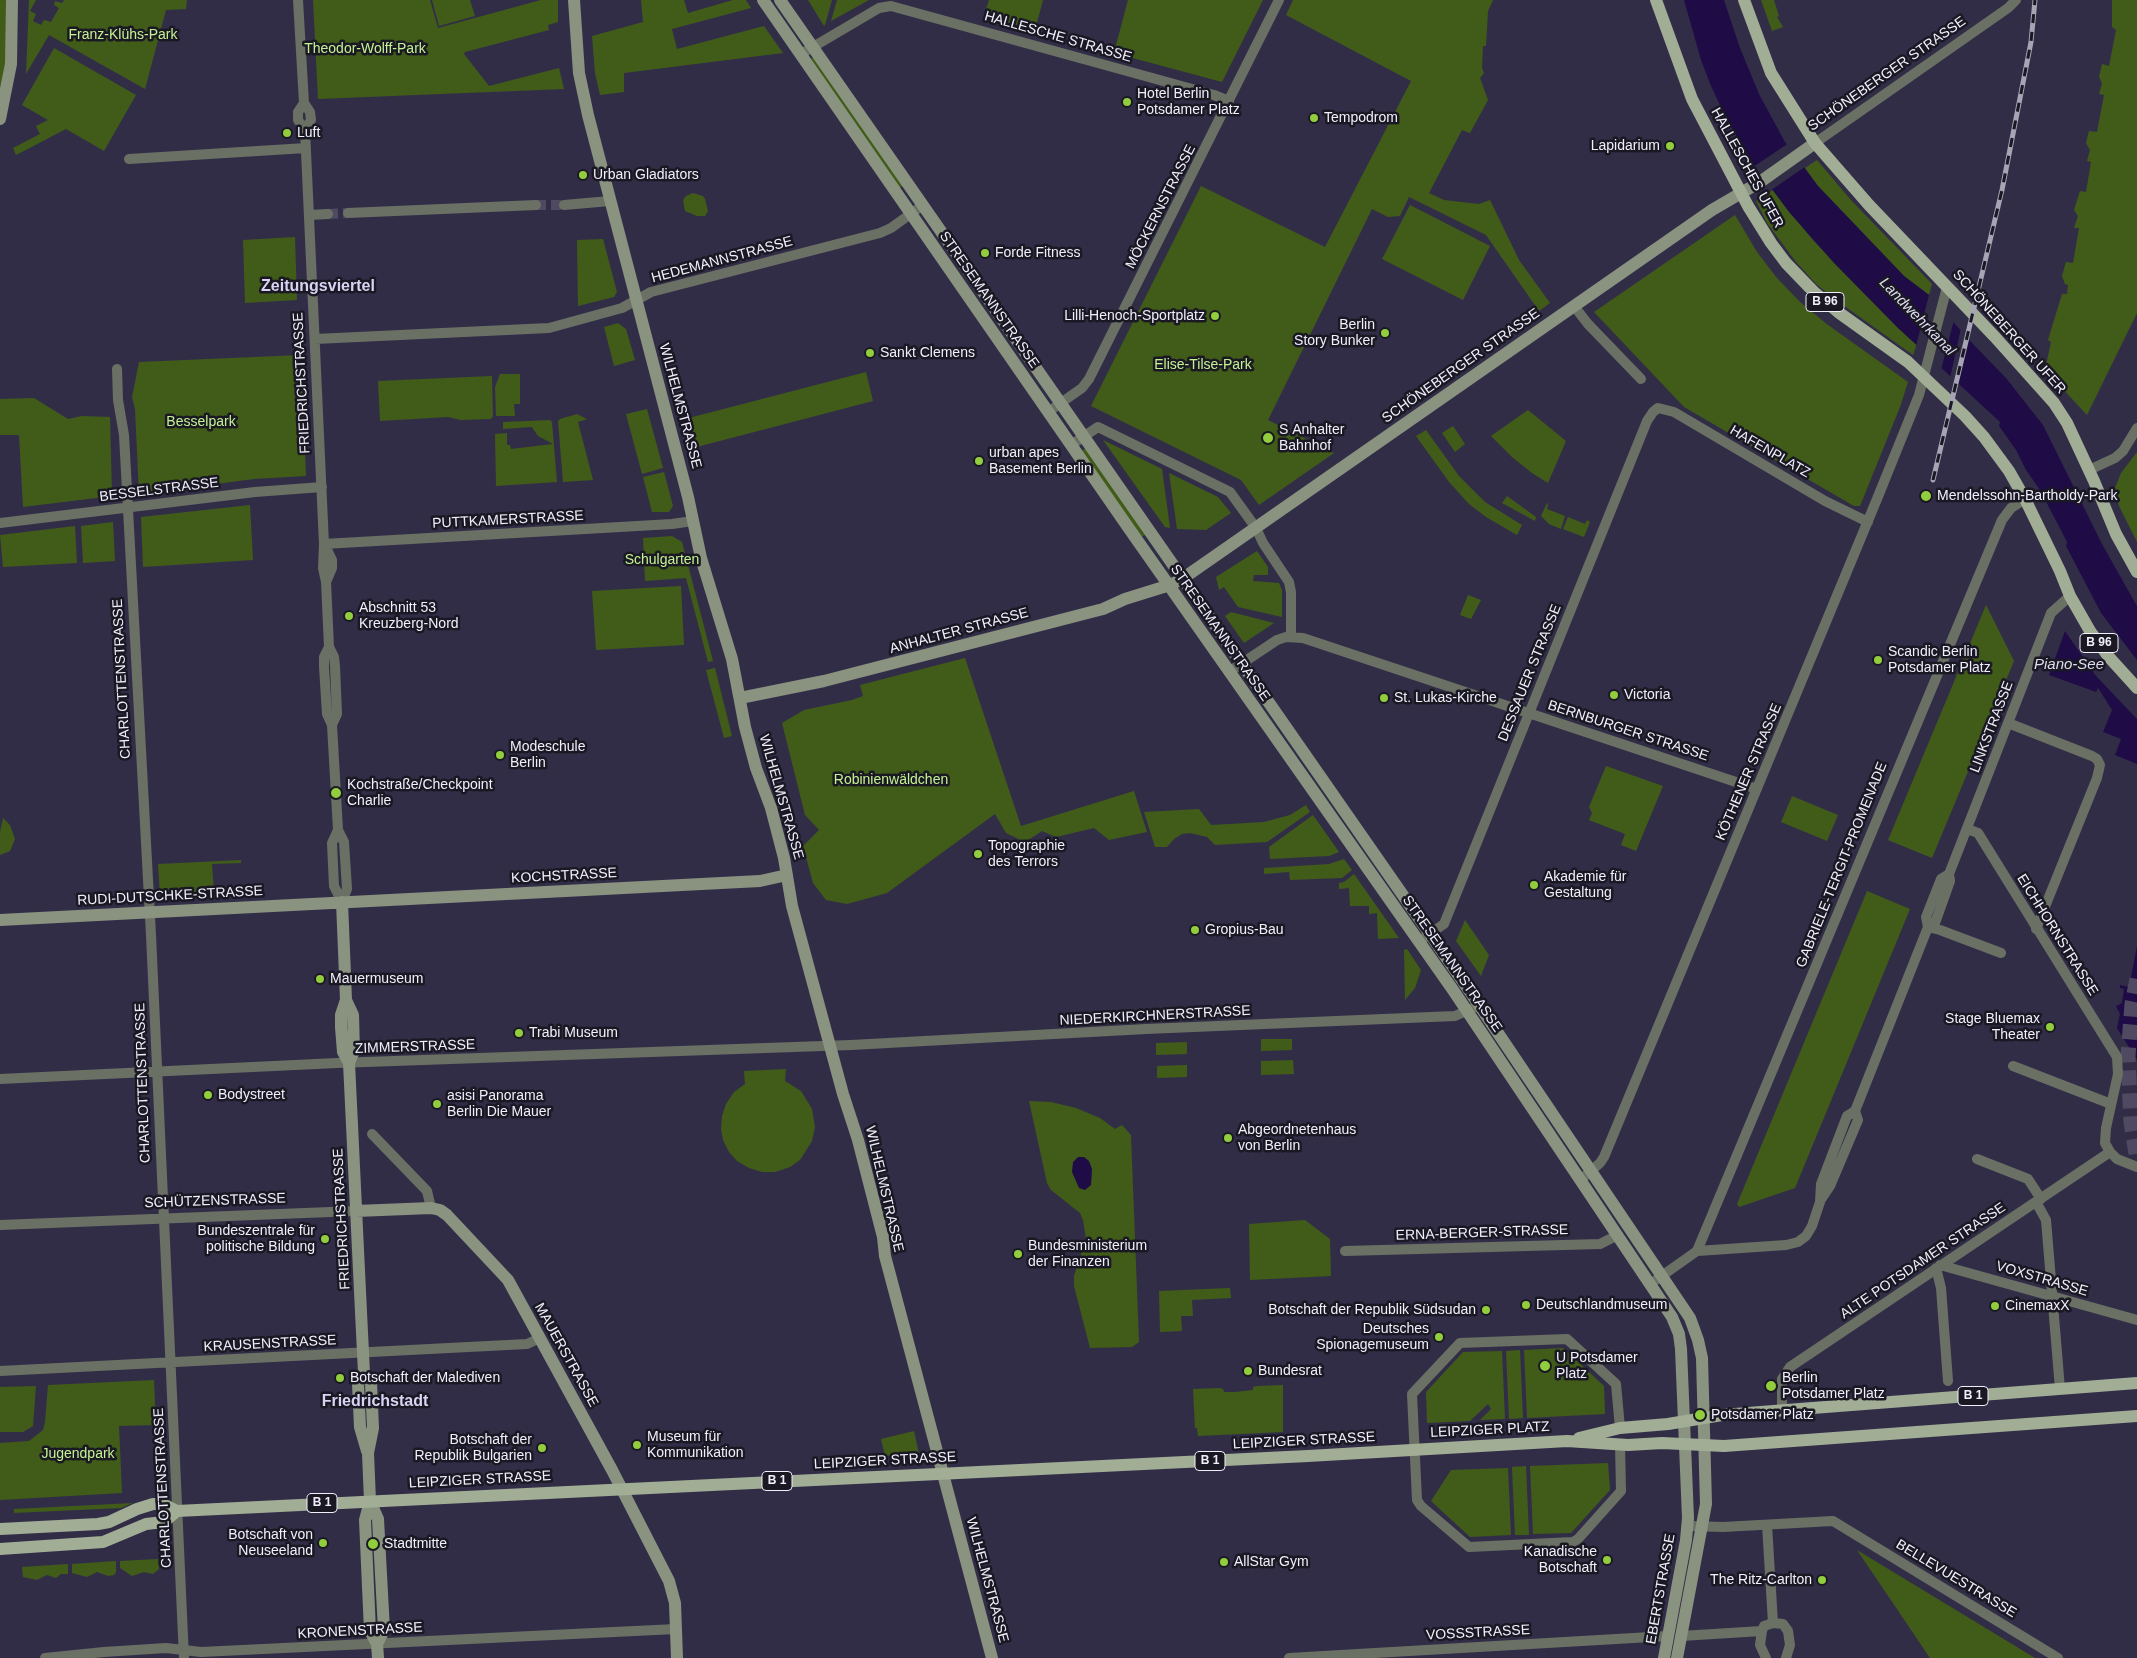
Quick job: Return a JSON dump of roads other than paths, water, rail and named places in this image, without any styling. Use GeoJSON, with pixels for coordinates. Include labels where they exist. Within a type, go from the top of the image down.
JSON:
{"type":"FeatureCollection","features":[{"type":"Feature","properties":{"kind":"main road"},"geometry":{"type":"LineString","coordinates":[[0,119],[11,64],[12,0]]}},
{"type":"Feature","properties":{"kind":"main road","name":"WILHELMSTRASSE"},"geometry":{"type":"LineString","coordinates":[[574,0],[576,47],[582,89],[610,201],[714,605],[725,631],[740,698],[741,712],[771,808],[792,906],[858,1140],[882,1237],[884,1256],[992,1658]]}},
{"type":"Feature","properties":{"kind":"main road","name":"STRESEMANNSTRASSE"},"geometry":{"type":"LineString","coordinates":[[764,0],[806,51],[923,206],[1430,934],[1662,1276]]}},
{"type":"Feature","properties":{"kind":"main road","name":"STRESEMANNSTRASSE"},"geometry":{"type":"LineString","coordinates":[[780,0],[806,51],[912,214],[1229,672],[1419,942],[1651,1283]]}},
{"type":"Feature","properties":{"kind":"main road","name":"HALLESCHES UFER"},"geometry":{"type":"LineString","coordinates":[[1656,0],[1692,99],[1741,193],[1770,243],[1799,278],[1825,302],[1908,362],[1926,371]]}},
{"type":"Feature","properties":{"kind":"main road","name":"SCHÖNEBERGER UFER"},"geometry":{"type":"LineString","coordinates":[[1744,0],[1771,73],[1814,143],[1869,206],[2016,359],[2054,402],[2067,423],[2116,534],[2137,572]]}},
{"type":"Feature","properties":{"kind":"main road","name":"SCHÖNEBERGER STRASSE"},"geometry":{"type":"LineString","coordinates":[[1182,579],[1712,210],[1760,182],[1814,143]]}},
{"type":"Feature","properties":{"kind":"main road","name":"B 96"},"geometry":{"type":"LineString","coordinates":[[1926,371],[1981,433],[2006,466],[2025,499],[2057,564],[2070,596],[2098,643],[2137,688]]}},
{"type":"Feature","properties":{"kind":"main road","name":"ANHALTER STRASSE"},"geometry":{"type":"LineString","coordinates":[[740,698],[824,681],[1085,613],[1170,585],[1182,579]]}},
{"type":"Feature","properties":{"kind":"main road"},"geometry":{"type":"LineString","coordinates":[[1247,697],[1259,689]]}},
{"type":"Feature","properties":{"kind":"main road"},"geometry":{"type":"LineString","coordinates":[[1302,775],[1314,767]]}},
{"type":"Feature","properties":{"kind":"main road"},"geometry":{"type":"LineString","coordinates":[[1350,843],[1361,835]]}},
{"type":"Feature","properties":{"kind":"main road","name":"KOCHSTRASSE"},"geometry":{"type":"LineString","coordinates":[[342,902],[760,881],[787,876]]}},
{"type":"Feature","properties":{"kind":"main road"},"geometry":{"type":"LineString","coordinates":[[1391,903],[1403,895]]}},
{"type":"Feature","properties":{"kind":"main road","name":"RUDI-DUTSCHKE-STRASSE"},"geometry":{"type":"LineString","coordinates":[[0,920],[342,902]]}},
{"type":"Feature","properties":{"kind":"main road","name":"FRIEDRICHSTRASSE"},"geometry":{"type":"LineString","coordinates":[[342,902],[346,1000],[353,1015],[354,1051],[350,1063],[364,1373],[371,1385],[373,1428],[368,1453],[370,1501],[378,1518],[384,1630],[377,1644],[378,1658]]}},
{"type":"Feature","properties":{"kind":"main road"},"geometry":{"type":"LineString","coordinates":[[1553,1138],[1564,1130]]}},
{"type":"Feature","properties":{"kind":"main road","name":"SCHÜTZENSTRASSE"},"geometry":{"type":"LineString","coordinates":[[356,1211],[432,1208]]}},
{"type":"Feature","properties":{"kind":"main road","name":"MAUERSTRASSE"},"geometry":{"type":"LineString","coordinates":[[432,1208],[447,1215],[504,1274],[540,1338],[622,1489],[671,1585],[675,1603],[677,1658]]}},
{"type":"Feature","properties":{"kind":"main road"},"geometry":{"type":"LineString","coordinates":[[1662,1276],[1690,1318],[1702,1358],[1706,1504],[1702,1527]]}},
{"type":"Feature","properties":{"kind":"main road"},"geometry":{"type":"LineString","coordinates":[[1651,1283],[1672,1317],[1679,1334],[1688,1526]]}},
{"type":"Feature","properties":{"kind":"main road","name":"B 1"},"geometry":{"type":"LineString","coordinates":[[1684,1421],[1782,1410],[2137,1383]]}},
{"type":"Feature","properties":{"kind":"main road","name":"B 1"},"geometry":{"type":"LineString","coordinates":[[1685,1444],[1724,1446],[2137,1416]]}},
{"type":"Feature","properties":{"kind":"main road","name":"LEIPZIGER PLATZ"},"geometry":{"type":"LineString","coordinates":[[1567,1441],[1620,1428],[1684,1421]]}},
{"type":"Feature","properties":{"kind":"main road","name":"LEIPZIGER PLATZ"},"geometry":{"type":"LineString","coordinates":[[1414,1451],[1444,1447],[1567,1441],[1620,1444],[1685,1444]]}},
{"type":"Feature","properties":{"kind":"main road","name":"LEIPZIGER STRASSE"},"geometry":{"type":"LineString","coordinates":[[0,1529],[98,1524],[109,1522],[152,1504],[163,1504],[177,1511],[1414,1451]]}},
{"type":"Feature","properties":{"kind":"main road","name":"LEIPZIGER STRASSE"},"geometry":{"type":"LineString","coordinates":[[0,1549],[103,1542],[146,1524],[164,1522],[177,1511]]}},
{"type":"Feature","properties":{"kind":"main road","name":"EBERTSTRASSE"},"geometry":{"type":"LineString","coordinates":[[1664,1658],[1688,1526]]}},
{"type":"Feature","properties":{"kind":"main road","name":"EBERTSTRASSE"},"geometry":{"type":"LineString","coordinates":[[1677,1658],[1702,1527]]}},
{"type":"Feature","properties":{"kind":"main road"},"geometry":{"type":"LineString","coordinates":[[1668,1636],[1681,1636]]}},
{"type":"Feature","properties":{"kind":"street","name":"FRIEDRICHSTRASSE"},"geometry":{"type":"LineString","coordinates":[[298,0],[304,103],[310,112],[311,120],[305,130],[324,544],[332,564],[326,582],[329,647],[334,657],[337,714],[332,725],[338,830],[332,843],[334,886],[342,902]]}},
{"type":"Feature","properties":{"kind":"street","name":"MÖCKERNSTRASSE"},"geometry":{"type":"LineString","coordinates":[[1048,412],[1082,388],[1090,379],[1279,0]]}},
{"type":"Feature","properties":{"kind":"street","name":"SCHÖNEBERGER STRASSE"},"geometry":{"type":"LineString","coordinates":[[1814,143],[2008,8],[2016,0]]}},
{"type":"Feature","properties":{"kind":"street","name":"HALLESCHE STRASSE"},"geometry":{"type":"LineString","coordinates":[[806,51],[879,8],[896,6],[1214,95],[1229,101]]}},
{"type":"Feature","properties":{"kind":"street"},"geometry":{"type":"LineString","coordinates":[[129,159],[306,148]]}},
{"type":"Feature","properties":{"kind":"street"},"geometry":{"type":"LineString","coordinates":[[564,204],[610,201]]}},
{"type":"Feature","properties":{"kind":"street"},"geometry":{"type":"LineString","coordinates":[[348,213],[536,205]]}},
{"type":"Feature","properties":{"kind":"street","name":"HEDEMANNSTRASSE"},"geometry":{"type":"LineString","coordinates":[[315,339],[548,328],[622,308],[651,292],[880,233],[923,206]]}},
{"type":"Feature","properties":{"kind":"street"},"geometry":{"type":"LineString","coordinates":[[309,215],[328,214]]}},
{"type":"Feature","properties":{"kind":"street","name":"KÖTHENER STRASSE"},"geometry":{"type":"LineString","coordinates":[[1580,1179],[1592,1171],[1604,1157],[1912,416],[1926,371],[1947,287]]}},
{"type":"Feature","properties":{"kind":"street"},"geometry":{"type":"LineString","coordinates":[[1574,306],[1595,331],[1642,379]]}},
{"type":"Feature","properties":{"kind":"street","name":"CHARLOTTENSTRASSE"},"geometry":{"type":"LineString","coordinates":[[117,369],[118,400],[123,423],[150,912],[184,1654]]}},
{"type":"Feature","properties":{"kind":"street","name":"HAFENPLATZ"},"geometry":{"type":"LineString","coordinates":[[1658,408],[1674,412],[1825,501],[1868,522]]}},
{"type":"Feature","properties":{"kind":"street","name":"DESSAUER STRASSE"},"geometry":{"type":"LineString","coordinates":[[1419,942],[1444,924],[1647,421],[1658,408]]}},
{"type":"Feature","properties":{"kind":"street"},"geometry":{"type":"LineString","coordinates":[[1071,445],[1098,427],[1230,492],[1256,528],[1263,543],[1290,585],[1290,637],[1277,640],[1229,672]]}},
{"type":"Feature","properties":{"kind":"street"},"geometry":{"type":"LineString","coordinates":[[2088,470],[2115,458],[2123,451],[2137,428]]}},
{"type":"Feature","properties":{"kind":"street","name":"BESSELSTRASSE"},"geometry":{"type":"LineString","coordinates":[[0,523],[255,492],[322,487]]}},
{"type":"Feature","properties":{"kind":"street","name":"GABRIELE-TERGIT-PROMENADE"},"geometry":{"type":"LineString","coordinates":[[1697,1251],[2002,520],[2011,508],[2025,499]]}},
{"type":"Feature","properties":{"kind":"street","name":"PUTTKAMERSTRASSE"},"geometry":{"type":"LineString","coordinates":[[324,544],[669,524],[693,521]]}},
{"type":"Feature","properties":{"kind":"street","name":"LINKSTRASSE"},"geometry":{"type":"LineString","coordinates":[[1697,1251],[1786,1245],[1798,1242],[1810,1231],[1820,1202],[1821,1184],[1847,1116],[1855,1111],[1928,927],[1925,920],[1941,879],[1949,874],[2051,614],[2070,596]]}},
{"type":"Feature","properties":{"kind":"street","name":"BERNBURGER STRASSE"},"geometry":{"type":"LineString","coordinates":[[1290,637],[1303,638],[1757,789]]}},
{"type":"Feature","properties":{"kind":"street"},"geometry":{"type":"LineString","coordinates":[[2008,723],[2092,756],[2097,759],[2100,765],[2098,778],[2036,929]]}},
{"type":"Feature","properties":{"kind":"street","name":"EICHHORNSTRASSE"},"geometry":{"type":"LineString","coordinates":[[1967,829],[1978,833],[2036,929],[2115,1053],[2119,1063],[2112,1104]]}},
{"type":"Feature","properties":{"kind":"street"},"geometry":{"type":"LineString","coordinates":[[1928,927],[2001,953]]}},
{"type":"Feature","properties":{"kind":"street","name":"NIEDERKIRCHNERSTRASSE"},"geometry":{"type":"LineString","coordinates":[[830,1046],[1255,1024],[1455,1016],[1479,1005]]}},
{"type":"Feature","properties":{"kind":"street","name":"ZIMMERSTRASSE"},"geometry":{"type":"LineString","coordinates":[[0,1080],[350,1063],[830,1046]]}},
{"type":"Feature","properties":{"kind":"street"},"geometry":{"type":"LineString","coordinates":[[2013,1066],[2112,1104],[2105,1132],[2105,1143],[2110,1152],[2121,1162],[2137,1167]]}},
{"type":"Feature","properties":{"kind":"street"},"geometry":{"type":"LineString","coordinates":[[372,1134],[427,1191],[432,1208]]}},
{"type":"Feature","properties":{"kind":"street","name":"ALTE POTSDAMER STRASSE"},"geometry":{"type":"LineString","coordinates":[[1782,1410],[1782,1380],[1790,1367],[2110,1152]]}},
{"type":"Feature","properties":{"kind":"street"},"geometry":{"type":"LineString","coordinates":[[1977,1159],[2028,1179],[2046,1220],[2060,1389]]}},
{"type":"Feature","properties":{"kind":"street","name":"SCHÜTZENSTRASSE"},"geometry":{"type":"LineString","coordinates":[[0,1225],[356,1211]]}},
{"type":"Feature","properties":{"kind":"street","name":"ERNA-BERGER-STRASSE"},"geometry":{"type":"LineString","coordinates":[[1345,1251],[1600,1244],[1618,1236]]}},
{"type":"Feature","properties":{"kind":"street"},"geometry":{"type":"LineString","coordinates":[[1651,1283],[1697,1251]]}},
{"type":"Feature","properties":{"kind":"street"},"geometry":{"type":"LineString","coordinates":[[1938,1267],[1948,1381]]}},
{"type":"Feature","properties":{"kind":"street","name":"VOXSTRASSE"},"geometry":{"type":"LineString","coordinates":[[1938,1267],[2137,1320]]}},
{"type":"Feature","properties":{"kind":"street","name":"KRAUSENSTRASSE"},"geometry":{"type":"LineString","coordinates":[[0,1371],[527,1344],[540,1338]]}},
{"type":"Feature","properties":{"kind":"street","name":"LEIPZIGER PLATZ"},"geometry":{"type":"LineString","coordinates":[[1620,1428],[1616,1384],[1568,1339],[1464,1342],[1457,1345],[1412,1394],[1416,1497],[1419,1504],[1465,1545],[1481,1547],[1571,1543],[1577,1540],[1621,1491],[1620,1444]]}},
{"type":"Feature","properties":{"kind":"street","name":"BELLEVUESTRASSE"},"geometry":{"type":"LineString","coordinates":[[1767,1525],[1826,1520],[1839,1524],[2058,1658]]}},
{"type":"Feature","properties":{"kind":"street"},"geometry":{"type":"LineString","coordinates":[[1688,1526],[1767,1525],[1772,1623]]}},
{"type":"Feature","properties":{"kind":"street"},"geometry":{"type":"LineString","coordinates":[[1766,1658],[1760,1646],[1762,1631],[1764,1626],[1772,1623],[1783,1624],[1788,1631],[1790,1645],[1786,1658]]}},
{"type":"Feature","properties":{"kind":"street","name":"KRONENSTRASSE"},"geometry":{"type":"LineString","coordinates":[[45,1658],[166,1648],[184,1654],[676,1629]]}},
{"type":"Feature","properties":{"kind":"street"},"geometry":{"type":"LineString","coordinates":[[1681,1636],[1762,1631]]}},
{"type":"Feature","properties":{"kind":"street","name":"VOSSSTRASSE"},"geometry":{"type":"LineString","coordinates":[[1290,1658],[1668,1636]]}},
{"type":"Feature","properties":{"kind":"water","name":"Landwehrkanal"},"geometry":{"type":"Polygon","coordinates":[[[1684,0],[1724,0],[1740,48],[1759,94],[1785,142],[1818,186],[1904,276],[1929,295],[2006,378],[2043,425],[2102,544],[2137,606],[2137,660],[2101,613],[2066,546],[2067,542],[2040,490],[1999,426],[2000,422],[1898,328],[1834,263],[1789,212],[1754,165],[1727,120],[1711,86],[1701,60],[1684,0]]]}},
{"type":"Feature","properties":{"kind":"water","name":"Piano-See"},"geometry":{"type":"Polygon","coordinates":[[[2065,631],[2096,676],[2137,719],[2137,764],[2115,755],[2121,739],[2103,732],[2112,710],[2098,688],[2096,692],[2049,675],[2065,631]]]}},
{"type":"Feature","properties":{"kind":"water"},"geometry":{"type":"Polygon","coordinates":[[[2137,946],[2137,1060],[2117,1028],[2120,1014],[2116,1006],[2122,1003],[2124,989],[2120,988],[2120,985],[2129,987],[2137,946]]]}},
{"type":"Feature","properties":{"kind":"water"},"geometry":{"type":"Polygon","coordinates":[[[1078,1157],[1084,1157],[1089,1161],[1092,1169],[1091,1185],[1085,1190],[1079,1188],[1072,1172],[1073,1162],[1078,1157]]]}},
{"type":"Feature","properties":{"kind":"tunnel"},"geometry":{"type":"LineString","coordinates":[[536,205],[564,205]]}},
{"type":"Feature","properties":{"kind":"tunnel"},"geometry":{"type":"LineString","coordinates":[[328,214],[348,213]]}},
{"type":"Feature","properties":{"kind":"tunnel"},"geometry":{"type":"LineString","coordinates":[[2137,979],[2132,1004],[2128,1056],[2131,1122],[2137,1160]]}},
{"type":"Feature","properties":{"kind":"railway"},"geometry":{"type":"LineString","coordinates":[[1933,480],[2002,190],[2031,42],[2035,0]]}},
{"type":"Feature","properties":{"kind":"place","name":"Hotel Berlin Potsdamer Platz"},"geometry":{"type":"Point","coordinates":[1127,102]}},
{"type":"Feature","properties":{"kind":"place","name":"Tempodrom"},"geometry":{"type":"Point","coordinates":[1314,118]}},
{"type":"Feature","properties":{"kind":"place","name":"Luft"},"geometry":{"type":"Point","coordinates":[287,133]}},
{"type":"Feature","properties":{"kind":"place","name":"Lapidarium"},"geometry":{"type":"Point","coordinates":[1670,146]}},
{"type":"Feature","properties":{"kind":"place","name":"Urban Gladiators"},"geometry":{"type":"Point","coordinates":[583,175]}},
{"type":"Feature","properties":{"kind":"place","name":"Forde Fitness"},"geometry":{"type":"Point","coordinates":[985,253]}},
{"type":"Feature","properties":{"kind":"place","name":"Lilli-Henoch-Sportplatz"},"geometry":{"type":"Point","coordinates":[1215,316]}},
{"type":"Feature","properties":{"kind":"place","name":"Berlin Story Bunker"},"geometry":{"type":"Point","coordinates":[1385,333]}},
{"type":"Feature","properties":{"kind":"place","name":"Sankt Clemens"},"geometry":{"type":"Point","coordinates":[870,353]}},
{"type":"Feature","properties":{"kind":"place","name":"S Anhalter Bahnhof"},"geometry":{"type":"Point","coordinates":[1268,438]}},
{"type":"Feature","properties":{"kind":"place","name":"urban apes Basement Berlin"},"geometry":{"type":"Point","coordinates":[979,461]}},
{"type":"Feature","properties":{"kind":"place","name":"Mendelssohn-Bartholdy-Park"},"geometry":{"type":"Point","coordinates":[1926,496]}},
{"type":"Feature","properties":{"kind":"place","name":"Abschnitt 53 Kreuzberg-Nord"},"geometry":{"type":"Point","coordinates":[349,616]}},
{"type":"Feature","properties":{"kind":"place","name":"Scandic Berlin Potsdamer Platz"},"geometry":{"type":"Point","coordinates":[1878,660]}},
{"type":"Feature","properties":{"kind":"place","name":"Victoria"},"geometry":{"type":"Point","coordinates":[1614,695]}},
{"type":"Feature","properties":{"kind":"place","name":"St. Lukas-Kirche"},"geometry":{"type":"Point","coordinates":[1384,698]}},
{"type":"Feature","properties":{"kind":"place","name":"Modeschule Berlin"},"geometry":{"type":"Point","coordinates":[500,755]}},
{"type":"Feature","properties":{"kind":"place","name":"Kochstraße/Checkpoint Charlie"},"geometry":{"type":"Point","coordinates":[336,793]}},
{"type":"Feature","properties":{"kind":"place","name":"Topographie des Terrors"},"geometry":{"type":"Point","coordinates":[978,854]}},
{"type":"Feature","properties":{"kind":"place","name":"Akademie für Gestaltung"},"geometry":{"type":"Point","coordinates":[1534,885]}},
{"type":"Feature","properties":{"kind":"place","name":"Gropius-Bau"},"geometry":{"type":"Point","coordinates":[1195,930]}},
{"type":"Feature","properties":{"kind":"place","name":"Mauermuseum"},"geometry":{"type":"Point","coordinates":[320,979]}},
{"type":"Feature","properties":{"kind":"place","name":"Stage Bluemax Theater"},"geometry":{"type":"Point","coordinates":[2050,1027]}},
{"type":"Feature","properties":{"kind":"place","name":"Trabi Museum"},"geometry":{"type":"Point","coordinates":[519,1033]}},
{"type":"Feature","properties":{"kind":"place","name":"Bodystreet"},"geometry":{"type":"Point","coordinates":[208,1095]}},
{"type":"Feature","properties":{"kind":"place","name":"asisi Panorama Berlin Die Mauer"},"geometry":{"type":"Point","coordinates":[437,1104]}},
{"type":"Feature","properties":{"kind":"place","name":"Abgeordnetenhaus von Berlin"},"geometry":{"type":"Point","coordinates":[1228,1138]}},
{"type":"Feature","properties":{"kind":"place","name":"Bundeszentrale für politische Bildung"},"geometry":{"type":"Point","coordinates":[325,1239]}},
{"type":"Feature","properties":{"kind":"place","name":"Bundesministerium der Finanzen"},"geometry":{"type":"Point","coordinates":[1018,1254]}},
{"type":"Feature","properties":{"kind":"place","name":"Deutschlandmuseum"},"geometry":{"type":"Point","coordinates":[1526,1305]}},
{"type":"Feature","properties":{"kind":"place","name":"CinemaxX"},"geometry":{"type":"Point","coordinates":[1995,1306]}},
{"type":"Feature","properties":{"kind":"place","name":"Botschaft der Republik Südsudan"},"geometry":{"type":"Point","coordinates":[1486,1310]}},
{"type":"Feature","properties":{"kind":"place","name":"Deutsches Spionagemuseum"},"geometry":{"type":"Point","coordinates":[1439,1337]}},
{"type":"Feature","properties":{"kind":"place","name":"U Potsdamer Platz"},"geometry":{"type":"Point","coordinates":[1545,1366]}},
{"type":"Feature","properties":{"kind":"place","name":"Bundesrat"},"geometry":{"type":"Point","coordinates":[1248,1371]}},
{"type":"Feature","properties":{"kind":"place","name":"Botschaft der Malediven"},"geometry":{"type":"Point","coordinates":[340,1378]}},
{"type":"Feature","properties":{"kind":"place","name":"Berlin Potsdamer Platz"},"geometry":{"type":"Point","coordinates":[1771,1386]}},
{"type":"Feature","properties":{"kind":"place","name":"Potsdamer Platz"},"geometry":{"type":"Point","coordinates":[1700,1415]}},
{"type":"Feature","properties":{"kind":"place","name":"Museum für Kommunikation"},"geometry":{"type":"Point","coordinates":[637,1445]}},
{"type":"Feature","properties":{"kind":"place","name":"Botschaft der Republik Bulgarien"},"geometry":{"type":"Point","coordinates":[542,1448]}},
{"type":"Feature","properties":{"kind":"place","name":"Botschaft von Neuseeland"},"geometry":{"type":"Point","coordinates":[323,1543]}},
{"type":"Feature","properties":{"kind":"place","name":"Stadtmitte"},"geometry":{"type":"Point","coordinates":[373,1544]}},
{"type":"Feature","properties":{"kind":"place","name":"Kanadische Botschaft"},"geometry":{"type":"Point","coordinates":[1607,1560]}},
{"type":"Feature","properties":{"kind":"place","name":"AllStar Gym"},"geometry":{"type":"Point","coordinates":[1224,1562]}},
{"type":"Feature","properties":{"kind":"place","name":"The Ritz-Carlton"},"geometry":{"type":"Point","coordinates":[1822,1580]}},
{"type":"Feature","properties":{"kind":"district","name":"Zeitungsviertel"},"geometry":{"type":"Point","coordinates":[318,287]}},
{"type":"Feature","properties":{"kind":"district","name":"Friedrichstadt"},"geometry":{"type":"Point","coordinates":[375,1402]}},
{"type":"Feature","properties":{"kind":"park label","name":"Franz-Klühs-Park"},"geometry":{"type":"Point","coordinates":[123,35]}},
{"type":"Feature","properties":{"kind":"park label","name":"Theodor-Wolff-Park"},"geometry":{"type":"Point","coordinates":[365,49]}},
{"type":"Feature","properties":{"kind":"park label","name":"Elise-Tilse-Park"},"geometry":{"type":"Point","coordinates":[1203,365]}},
{"type":"Feature","properties":{"kind":"park label","name":"Besselpark"},"geometry":{"type":"Point","coordinates":[201,422]}},
{"type":"Feature","properties":{"kind":"park label","name":"Schulgarten"},"geometry":{"type":"Point","coordinates":[662,560]}},
{"type":"Feature","properties":{"kind":"park label","name":"Robinienwäldchen"},"geometry":{"type":"Point","coordinates":[891,780]}},
{"type":"Feature","properties":{"kind":"park label","name":"Jugendpark"},"geometry":{"type":"Point","coordinates":[78,1454]}}]}
